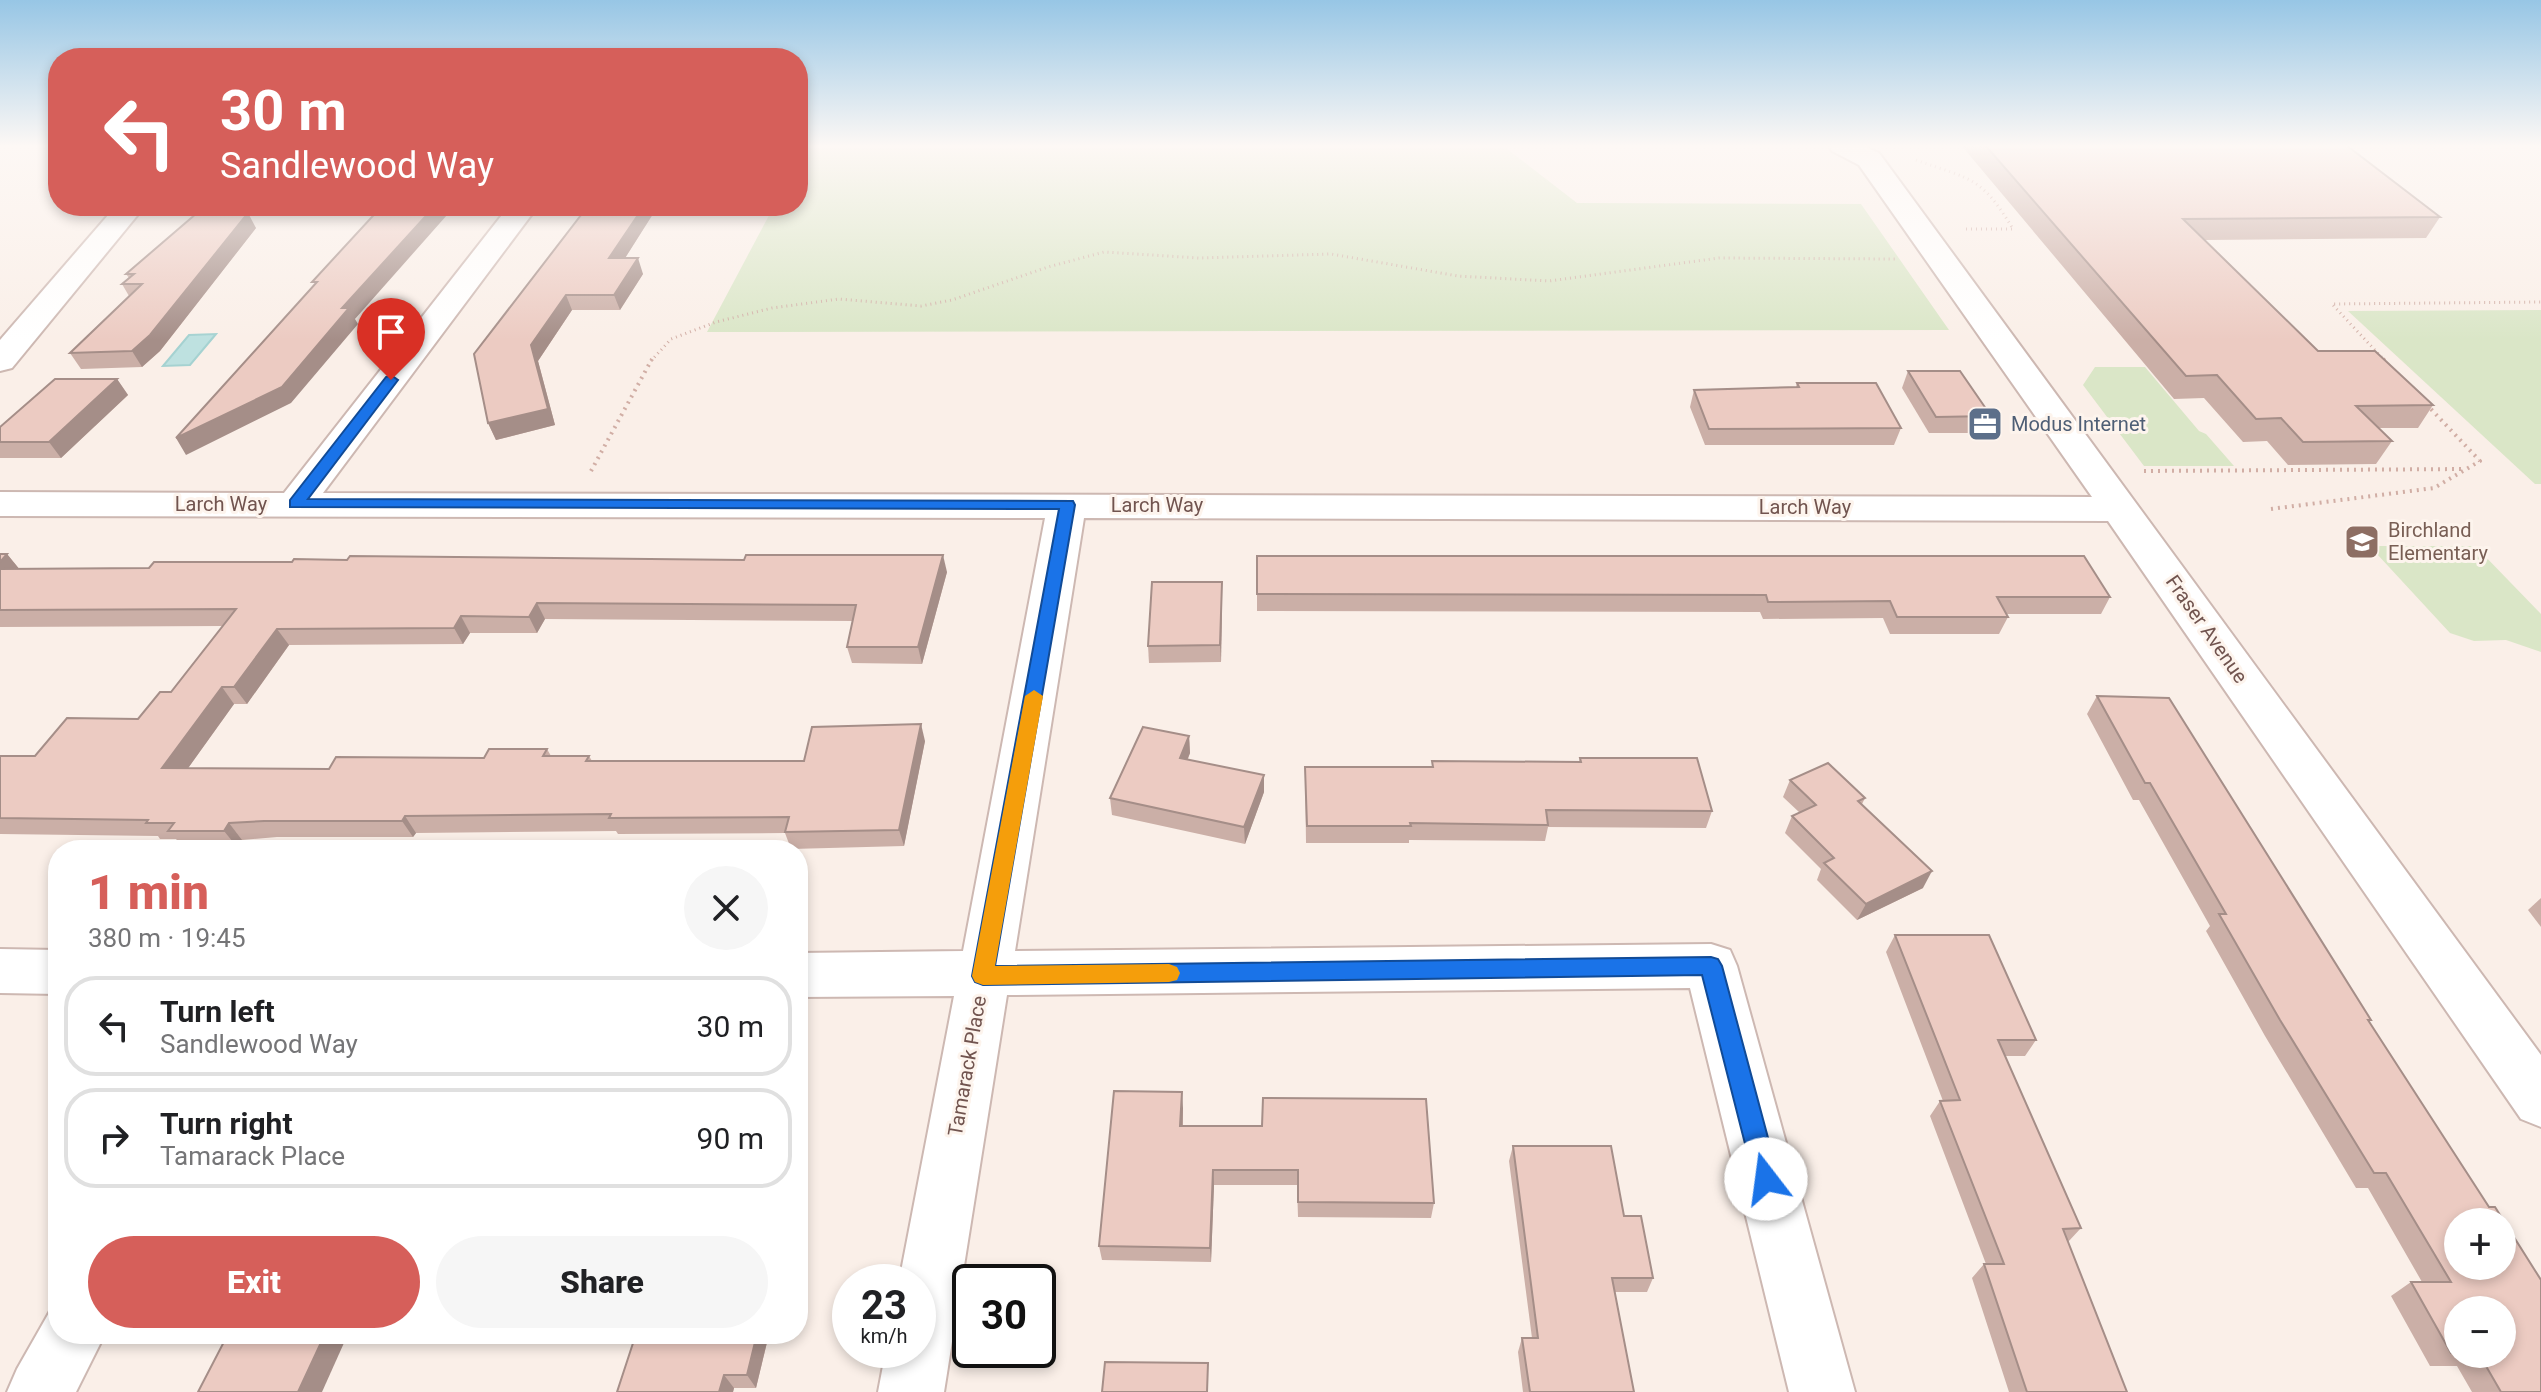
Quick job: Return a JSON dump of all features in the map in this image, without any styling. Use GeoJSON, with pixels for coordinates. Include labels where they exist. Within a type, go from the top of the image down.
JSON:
{"type":"FeatureCollection","features":[{"type":"Feature","properties":{"kind":"street","name":"Fraser Avenue"},"geometry":{"type":"LineString","coordinates":[[1903,210],[2133,490],[2541,1101]]}},
{"type":"Feature","properties":{"kind":"street"},"geometry":{"type":"LineString","coordinates":[[0,361],[123,216]]}},
{"type":"Feature","properties":{"kind":"street"},"geometry":{"type":"LineString","coordinates":[[296,503],[516,216]]}},
{"type":"Feature","properties":{"kind":"street","name":"Larch Way"},"geometry":{"type":"LineString","coordinates":[[0,504],[1067,505],[2133,490]]}},
{"type":"Feature","properties":{"kind":"street","name":"Tamarack Place"},"geometry":{"type":"LineString","coordinates":[[911,1392],[1067,505]]}},
{"type":"Feature","properties":{"kind":"street"},"geometry":{"type":"LineString","coordinates":[[808,975],[983,976],[1711,966],[1822,1392]]}},
{"type":"Feature","properties":{"kind":"street"},"geometry":{"type":"LineString","coordinates":[[0,971],[48,972]]}},
{"type":"Feature","properties":{"kind":"street"},"geometry":{"type":"LineString","coordinates":[[40,1392],[67,1344]]}},
{"type":"Feature","properties":{"kind":"path"},"geometry":{"type":"LineString","coordinates":[[2001,210],[2013,229]]}},
{"type":"Feature","properties":{"kind":"path"},"geometry":{"type":"LineString","coordinates":[[569,504],[655,354],[671,339],[716,322],[772,308],[839,299],[921,306],[952,300],[1048,267],[1104,252],[1199,258],[1331,254],[1458,276],[1549,281],[1719,258],[1944,260]]}},
{"type":"Feature","properties":{"kind":"path"},"geometry":{"type":"LineString","coordinates":[[2396,371],[2332,304],[2541,302]]}},
{"type":"Feature","properties":{"kind":"path"},"geometry":{"type":"LineString","coordinates":[[2271,509],[2434,488],[2480,461],[2427,405]]}},
{"type":"Feature","properties":{"kind":"path"},"geometry":{"type":"LineString","coordinates":[[2133,490],[2467,469]]}},
{"type":"Feature","properties":{"kind":"green space"},"geometry":{"type":"Polygon","coordinates":[[[808,210],[1865,210],[1949,330],[707,332],[769,216],[808,216],[808,210]]]}},
{"type":"Feature","properties":{"kind":"green space"},"geometry":{"type":"Polygon","coordinates":[[[2541,310],[2541,484],[2535,484],[2348,311],[2541,310]]]}},
{"type":"Feature","properties":{"kind":"green space"},"geometry":{"type":"Polygon","coordinates":[[[2095,367],[2145,367],[2199,431],[2206,434],[2234,466],[2144,466],[2083,385],[2095,367]]]}},
{"type":"Feature","properties":{"kind":"green space"},"geometry":{"type":"Polygon","coordinates":[[[2472,546],[2479,550],[2541,614],[2541,652],[2506,640],[2474,641],[2450,633],[2377,554],[2374,548],[2472,546]]]}},
{"type":"Feature","properties":{"kind":"water"},"geometry":{"type":"Polygon","coordinates":[[[216,334],[190,365],[163,366],[189,335],[216,334]]]}},
{"type":"Feature","properties":{"kind":"building"},"geometry":{"type":"Polygon","coordinates":[[[2042,210],[2431,210],[2440,217],[2183,219],[2318,351],[2375,351],[2433,405],[2356,406],[2392,441],[2303,442],[2281,418],[2256,419],[2217,375],[2186,376],[2042,210]]]}},
{"type":"Feature","properties":{"kind":"building"},"geometry":{"type":"Polygon","coordinates":[[[194,216],[246,216],[150,335],[132,351],[70,353],[142,284],[122,284],[134,274],[126,274],[194,216]]]}},
{"type":"Feature","properties":{"kind":"building"},"geometry":{"type":"Polygon","coordinates":[[[373,216],[426,216],[342,308],[349,308],[282,387],[176,438],[317,282],[312,282],[373,216]]]}},
{"type":"Feature","properties":{"kind":"building"},"geometry":{"type":"Polygon","coordinates":[[[580,216],[637,216],[609,258],[638,258],[614,295],[566,295],[531,345],[548,409],[488,423],[474,354],[580,216]]]}},
{"type":"Feature","properties":{"kind":"building"},"geometry":{"type":"Polygon","coordinates":[[[1908,371],[1960,371],[1991,416],[1936,417],[1908,371]]]}},
{"type":"Feature","properties":{"kind":"building"},"geometry":{"type":"Polygon","coordinates":[[[55,379],[117,379],[49,442],[0,442],[0,427],[55,379]]]}},
{"type":"Feature","properties":{"kind":"building"},"geometry":{"type":"Polygon","coordinates":[[[1797,383],[1876,383],[1901,428],[1709,429],[1694,390],[1799,387],[1797,383]]]}},
{"type":"Feature","properties":{"kind":"building"},"geometry":{"type":"Polygon","coordinates":[[[746,555],[943,555],[918,647],[847,647],[856,605],[537,603],[529,617],[461,616],[454,628],[277,629],[234,687],[222,687],[162,768],[329,769],[336,757],[484,758],[489,749],[547,749],[543,756],[589,756],[586,761],[804,761],[812,727],[921,724],[899,830],[785,832],[789,817],[609,818],[611,814],[405,816],[402,821],[264,821],[229,823],[224,831],[168,831],[174,823],[146,823],[148,820],[0,818],[0,756],[35,756],[67,718],[138,719],[160,692],[171,692],[236,609],[0,610],[0,569],[149,568],[154,562],[292,562],[294,559],[347,560],[350,556],[744,560],[746,555]]]}},
{"type":"Feature","properties":{"kind":"building"},"geometry":{"type":"Polygon","coordinates":[[[1257,556],[2084,556],[2110,597],[1997,597],[2008,617],[1897,617],[1890,601],[1768,602],[1766,595],[1257,594],[1257,556]]]}},
{"type":"Feature","properties":{"kind":"building"},"geometry":{"type":"Polygon","coordinates":[[[1152,582],[1222,582],[1220,645],[1148,646],[1152,582]]]}},
{"type":"Feature","properties":{"kind":"building"},"geometry":{"type":"Polygon","coordinates":[[[2097,696],[2169,698],[2371,1020],[2368,1020],[2489,1207],[2496,1208],[2444,1208],[2444,1270],[2386,1173],[2374,1173],[2280,1020],[2219,914],[2226,914],[2150,783],[2145,783],[2097,696]]]}},
{"type":"Feature","properties":{"kind":"building"},"geometry":{"type":"Polygon","coordinates":[[[1143,727],[1189,736],[1180,758],[1264,775],[1244,827],[1110,798],[1143,727]]]}},
{"type":"Feature","properties":{"kind":"building"},"geometry":{"type":"Polygon","coordinates":[[[1580,758],[1697,758],[1712,811],[1546,810],[1548,825],[1410,823],[1411,826],[1307,826],[1305,767],[1433,767],[1432,761],[1581,762],[1580,758]]]}},
{"type":"Feature","properties":{"kind":"building"},"geometry":{"type":"Polygon","coordinates":[[[1828,763],[1865,798],[1858,801],[1932,871],[1866,904],[1824,863],[1834,858],[1792,816],[1816,805],[1790,780],[1828,763]]]}},
{"type":"Feature","properties":{"kind":"building"},"geometry":{"type":"Polygon","coordinates":[[[1895,935],[1989,935],[2036,1040],[1998,1040],[2081,1228],[2063,1229],[2127,1392],[2027,1392],[1984,1264],[2004,1264],[1940,1101],[1960,1100],[1895,935]]]}},
{"type":"Feature","properties":{"kind":"building"},"geometry":{"type":"Polygon","coordinates":[[[1114,1091],[1182,1092],[1180,1126],[1262,1126],[1263,1098],[1426,1099],[1434,1203],[1298,1202],[1298,1170],[1213,1170],[1210,1248],[1099,1246],[1114,1091]]]}},
{"type":"Feature","properties":{"kind":"building"},"geometry":{"type":"Polygon","coordinates":[[[1513,1146],[1611,1146],[1624,1216],[1641,1216],[1653,1278],[1612,1278],[1634,1392],[1530,1392],[1522,1338],[1538,1338],[1513,1146]]]}},
{"type":"Feature","properties":{"kind":"building"},"geometry":{"type":"Polygon","coordinates":[[[2516,1240],[2541,1280],[2541,1392],[2501,1392],[2487,1368],[2516,1368],[2516,1296],[2444,1296],[2444,1341],[2411,1282],[2516,1280],[2516,1240]]]}},
{"type":"Feature","properties":{"kind":"building"},"geometry":{"type":"Polygon","coordinates":[[[223,1344],[320,1344],[298,1392],[198,1392],[223,1344]]]}},
{"type":"Feature","properties":{"kind":"building"},"geometry":{"type":"Polygon","coordinates":[[[633,1344],[755,1344],[747,1375],[724,1375],[719,1392],[617,1392],[633,1344]]]}},
{"type":"Feature","properties":{"kind":"building"},"geometry":{"type":"Polygon","coordinates":[[[1105,1362],[1208,1363],[1207,1392],[1102,1392],[1105,1362]]]}},
{"type":"Feature","properties":{"kind":"slow traffic"},"geometry":{"type":"LineString","coordinates":[[1034,696],[983,976],[1169,973]]}},
{"type":"Feature","properties":{"kind":"place","name":"Modus Internet"},"geometry":{"type":"Point","coordinates":[1985,424]}},
{"type":"Feature","properties":{"kind":"place","name":"Birchland Elementary"},"geometry":{"type":"Point","coordinates":[2362,542]}},
{"type":"Feature","properties":{"kind":"route"},"geometry":{"type":"LineString","coordinates":[[391,380],[296,503],[1067,505],[983,976],[1711,966],[1766,1179]]}}]}
